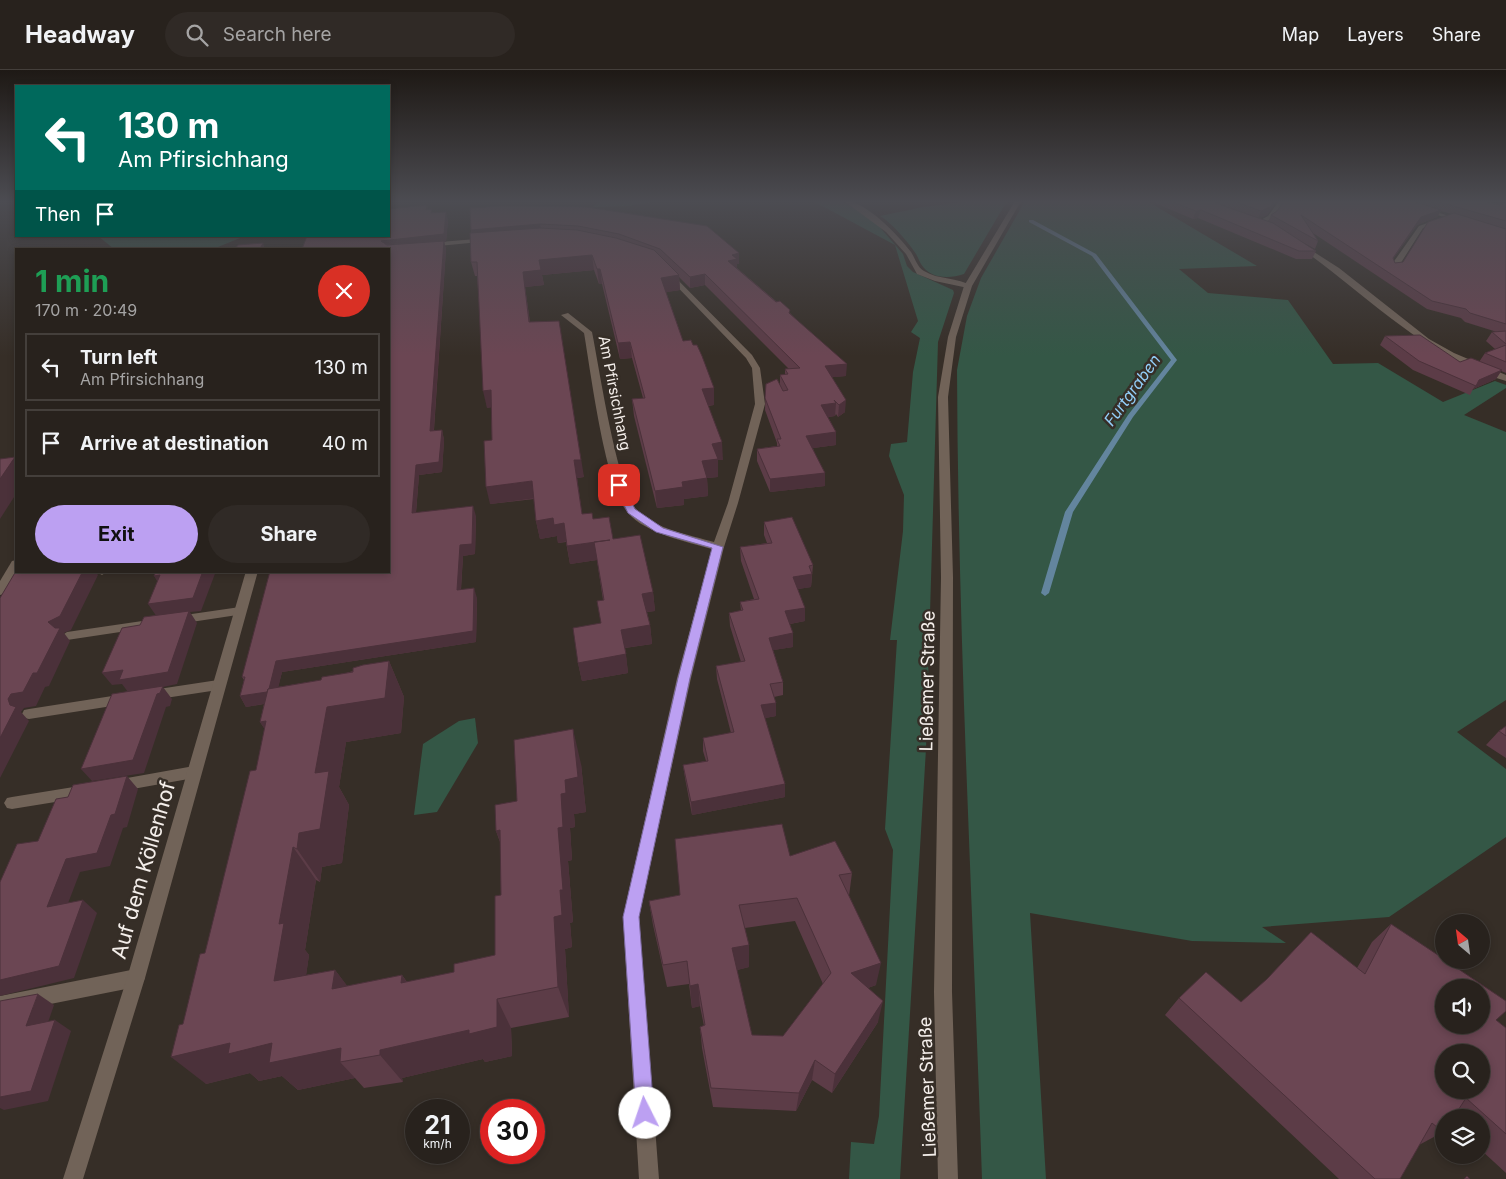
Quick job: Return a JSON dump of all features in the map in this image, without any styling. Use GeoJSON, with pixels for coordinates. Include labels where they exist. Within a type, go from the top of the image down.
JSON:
{"type":"FeatureCollection","features":[{"type":"Feature","properties":{"kind":"street"},"geometry":{"type":"LineString","coordinates":[[909,253],[914,266],[931,278],[968,286]]}},
{"type":"Feature","properties":{"kind":"street","name":"Ließemer Straße"},"geometry":{"type":"LineString","coordinates":[[948,1179],[943,992],[947,577],[943,397],[952,337],[968,286],[988,253]]}},
{"type":"Feature","properties":{"kind":"street"},"geometry":{"type":"LineString","coordinates":[[1310,253],[1336,270],[1426,341],[1466,363],[1506,378]]}},
{"type":"Feature","properties":{"kind":"street"},"geometry":{"type":"LineString","coordinates":[[1394,267],[1404,253]]}},
{"type":"Feature","properties":{"kind":"street"},"geometry":{"type":"LineString","coordinates":[[649,1179],[631,917],[684,678],[718,547],[733,503],[760,404],[756,368],[749,357],[697,300],[658,262]]}},
{"type":"Feature","properties":{"kind":"street","name":"Am Pfirsichhang"},"geometry":{"type":"LineString","coordinates":[[565,315],[588,332],[619,485],[631,511],[659,530],[718,547]]}},
{"type":"Feature","properties":{"kind":"street"},"geometry":{"type":"LineString","coordinates":[[0,591],[15,566]]}},
{"type":"Feature","properties":{"kind":"street","name":"Auf dem Köllenhof"},"geometry":{"type":"LineString","coordinates":[[73,1179],[136,978],[251,573]]}},
{"type":"Feature","properties":{"kind":"street"},"geometry":{"type":"LineString","coordinates":[[67,636],[240,611]]}},
{"type":"Feature","properties":{"kind":"street"},"geometry":{"type":"LineString","coordinates":[[29,714],[218,685]]}},
{"type":"Feature","properties":{"kind":"street"},"geometry":{"type":"LineString","coordinates":[[12,803],[194,772]]}},
{"type":"Feature","properties":{"kind":"street"},"geometry":{"type":"LineString","coordinates":[[0,1005],[136,978]]}},
{"type":"Feature","properties":{"kind":"green space"},"geometry":{"type":"Polygon","coordinates":[[[897,253],[903,254],[907,266],[913,272],[953,290],[954,293],[938,342],[926,749],[900,1179],[849,1179],[851,1142],[874,1144],[879,1116],[893,850],[885,829],[897,640],[890,640],[903,531],[904,495],[889,456],[891,444],[907,442],[913,372],[920,338],[911,332],[918,321],[897,253]]]}},
{"type":"Feature","properties":{"kind":"green space"},"geometry":{"type":"Polygon","coordinates":[[[915,253],[977,253],[964,274],[952,277],[929,273],[921,264],[915,253]]]}},
{"type":"Feature","properties":{"kind":"green space"},"geometry":{"type":"Polygon","coordinates":[[[995,253],[1235,253],[1257,266],[1179,269],[1208,293],[1288,300],[1333,364],[1378,363],[1443,402],[1495,381],[1506,385],[1506,388],[1464,415],[1506,432],[1506,700],[1457,732],[1506,769],[1506,837],[1389,917],[1262,927],[1286,943],[1192,941],[1030,913],[1046,1179],[982,1179],[963,673],[957,370],[967,316],[981,278],[995,253]]]}},
{"type":"Feature","properties":{"kind":"green space"},"geometry":{"type":"Polygon","coordinates":[[[475,718],[478,743],[437,812],[414,815],[423,744],[459,721],[475,718]]]}},
{"type":"Feature","properties":{"kind":"building"},"geometry":{"type":"Polygon","coordinates":[[[390,253],[443,253],[430,431],[442,430],[439,462],[416,465],[412,513],[473,506],[472,544],[460,545],[457,590],[474,588],[473,631],[276,661],[267,692],[240,696],[245,677],[242,677],[269,573],[390,573],[390,253]]]}},
{"type":"Feature","properties":{"kind":"building"},"geometry":{"type":"Polygon","coordinates":[[[471,253],[657,253],[679,275],[661,278],[683,341],[691,340],[693,345],[697,345],[714,388],[702,389],[722,442],[712,444],[718,459],[702,461],[707,478],[682,482],[683,487],[655,491],[632,399],[645,398],[630,342],[618,343],[600,269],[597,269],[592,255],[539,260],[541,270],[523,272],[529,322],[559,321],[581,460],[574,460],[582,514],[592,513],[593,519],[609,517],[613,539],[640,535],[653,592],[642,594],[650,625],[621,630],[626,654],[578,663],[573,628],[601,623],[597,601],[604,600],[594,542],[567,546],[564,523],[554,525],[553,518],[536,521],[532,481],[486,487],[484,441],[492,440],[491,390],[483,391],[477,262],[471,262],[471,253]]]}},
{"type":"Feature","properties":{"kind":"building"},"geometry":{"type":"Polygon","coordinates":[[[664,253],[739,253],[732,255],[737,259],[728,261],[776,302],[780,301],[790,310],[789,313],[847,364],[825,366],[846,400],[839,405],[834,400],[836,403],[821,405],[836,432],[806,436],[825,473],[770,479],[757,449],[780,446],[777,439],[781,439],[765,398],[766,384],[777,379],[783,391],[788,390],[780,375],[788,374],[785,369],[800,368],[705,274],[690,277],[664,253]]]}},
{"type":"Feature","properties":{"kind":"building"},"geometry":{"type":"Polygon","coordinates":[[[1359,253],[1397,253],[1393,258],[1395,263],[1403,262],[1409,253],[1506,253],[1506,324],[1470,313],[1466,309],[1432,301],[1359,253]]]}},
{"type":"Feature","properties":{"kind":"building"},"geometry":{"type":"Polygon","coordinates":[[[1506,331],[1506,344],[1492,332],[1506,331]]]}},
{"type":"Feature","properties":{"kind":"building"},"geometry":{"type":"Polygon","coordinates":[[[1420,335],[1460,362],[1471,358],[1502,370],[1479,380],[1476,386],[1419,361],[1385,336],[1420,335]]]}},
{"type":"Feature","properties":{"kind":"building"},"geometry":{"type":"Polygon","coordinates":[[[1506,345],[1506,362],[1485,353],[1506,345]]]}},
{"type":"Feature","properties":{"kind":"building"},"geometry":{"type":"Polygon","coordinates":[[[15,457],[0,479],[0,459],[15,457]]]}},
{"type":"Feature","properties":{"kind":"building"},"geometry":{"type":"Polygon","coordinates":[[[792,517],[813,565],[809,566],[812,574],[793,577],[805,608],[785,611],[793,633],[769,638],[783,682],[770,684],[776,703],[761,705],[785,784],[691,802],[683,765],[708,761],[703,738],[734,732],[716,666],[745,661],[729,613],[743,610],[740,602],[759,599],[740,547],[772,543],[764,522],[792,517]]]}},
{"type":"Feature","properties":{"kind":"building"},"geometry":{"type":"Polygon","coordinates":[[[15,573],[82,573],[60,616],[48,622],[55,628],[60,628],[37,673],[33,673],[23,692],[11,694],[8,699],[10,705],[16,707],[0,738],[0,598],[15,573]]]}},
{"type":"Feature","properties":{"kind":"building"},"geometry":{"type":"Polygon","coordinates":[[[155,573],[202,573],[193,598],[148,604],[160,575],[154,576],[155,573]]]}},
{"type":"Feature","properties":{"kind":"building"},"geometry":{"type":"Polygon","coordinates":[[[189,611],[168,672],[119,680],[123,670],[102,673],[122,628],[140,625],[144,617],[189,611]]]}},
{"type":"Feature","properties":{"kind":"building"},"geometry":{"type":"Polygon","coordinates":[[[389,661],[385,698],[327,707],[315,773],[329,771],[320,829],[299,833],[297,849],[293,847],[279,924],[284,923],[274,981],[335,970],[332,989],[402,975],[401,983],[454,972],[454,964],[495,955],[495,896],[501,895],[500,830],[496,831],[495,805],[517,801],[514,740],[573,729],[578,777],[565,780],[566,793],[561,794],[563,827],[558,828],[563,890],[560,890],[562,915],[554,917],[558,987],[497,999],[497,1027],[469,1034],[469,1030],[380,1050],[380,1055],[340,1062],[341,1048],[269,1063],[272,1043],[228,1054],[230,1043],[171,1057],[179,1025],[183,1024],[200,954],[205,953],[250,771],[256,770],[266,721],[260,722],[268,689],[321,680],[322,677],[353,672],[353,668],[363,665],[389,661]]]}},
{"type":"Feature","properties":{"kind":"building"},"geometry":{"type":"Polygon","coordinates":[[[163,686],[160,693],[157,694],[133,760],[81,769],[112,694],[163,686]]]}},
{"type":"Feature","properties":{"kind":"building"},"geometry":{"type":"Polygon","coordinates":[[[1506,726],[1506,736],[1499,731],[1506,726]]]}},
{"type":"Feature","properties":{"kind":"building"},"geometry":{"type":"Polygon","coordinates":[[[127,776],[115,814],[111,815],[97,853],[66,859],[47,907],[83,900],[59,966],[0,980],[0,882],[17,844],[38,841],[56,799],[68,797],[73,785],[127,776]]]}},
{"type":"Feature","properties":{"kind":"building"},"geometry":{"type":"Polygon","coordinates":[[[782,824],[790,856],[835,841],[852,873],[839,875],[881,963],[851,973],[883,1001],[835,1074],[815,1060],[799,1093],[711,1088],[700,1027],[705,1025],[698,984],[690,986],[687,961],[663,965],[649,901],[680,895],[675,839],[782,824]],[[797,898],[739,905],[749,945],[732,948],[752,1035],[783,1036],[831,973],[797,898]]]}},
{"type":"Feature","properties":{"kind":"building"},"geometry":{"type":"Polygon","coordinates":[[[1391,924],[1435,953],[1435,969],[1458,969],[1473,979],[1435,979],[1435,1034],[1490,1034],[1490,990],[1506,1001],[1506,1011],[1496,1020],[1506,1028],[1506,1134],[1490,1120],[1490,1109],[1478,1109],[1467,1099],[1490,1099],[1490,1044],[1435,1044],[1435,1099],[1465,1099],[1459,1109],[1435,1109],[1435,1125],[1432,1123],[1400,1179],[1375,1179],[1179,998],[1206,972],[1241,1002],[1267,979],[1311,932],[1365,974],[1391,924]]]}},
{"type":"Feature","properties":{"kind":"building"},"geometry":{"type":"Polygon","coordinates":[[[38,994],[26,1026],[55,1020],[31,1091],[0,1097],[0,1001],[38,994]]]}},
{"type":"Feature","properties":{"kind":"waterway","name":"Furtgraben"},"geometry":{"type":"LineString","coordinates":[[1045,593],[1069,512],[1130,416],[1174,360],[1094,255],[1090,253]]}},
{"type":"Feature","properties":{"kind":"route"},"geometry":{"type":"LineString","coordinates":[[619,485],[631,511],[659,530],[718,547],[684,678],[631,917],[645,1113]]}}]}
